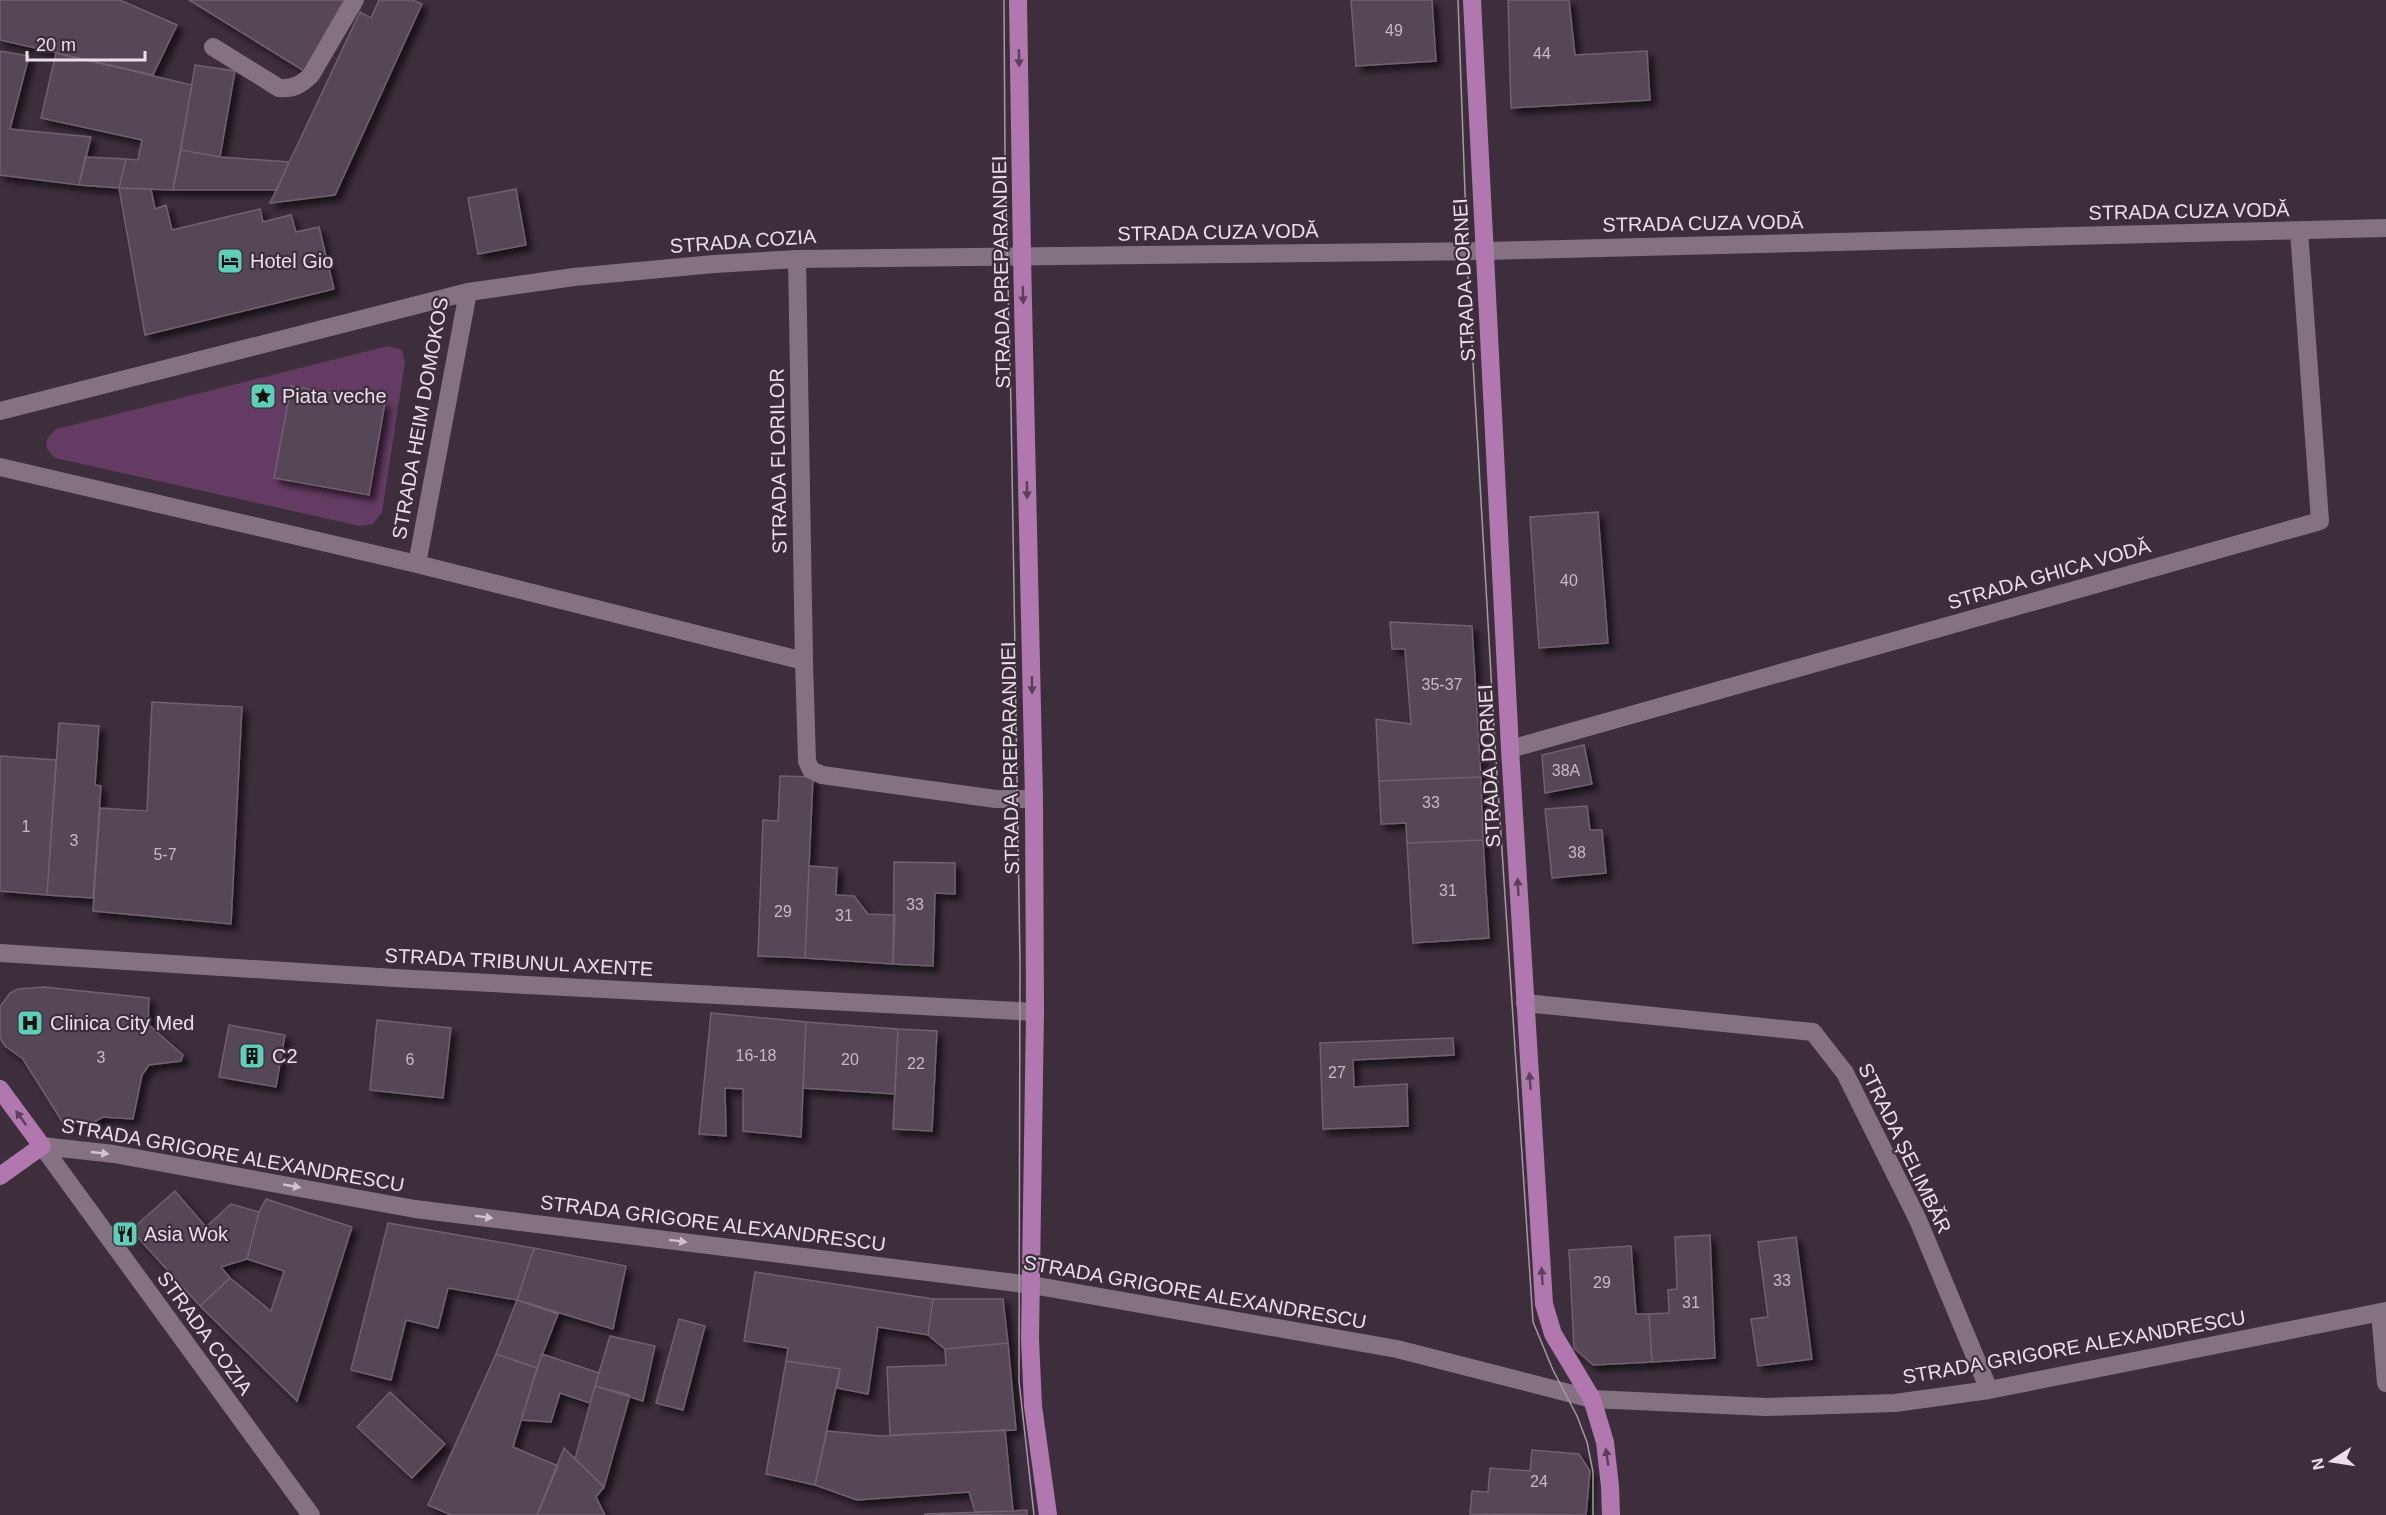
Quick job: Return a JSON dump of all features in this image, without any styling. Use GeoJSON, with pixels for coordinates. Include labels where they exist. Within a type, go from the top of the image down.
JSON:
{"type":"FeatureCollection","features":[{"type":"Feature","properties":{"kind":"main road","name":"STRADA PREPARANDIEI"},"geometry":{"type":"LineString","coordinates":[[1018,0],[1035,799],[1035,1012],[1030,1339],[1033,1406],[1048,1515]]}},
{"type":"Feature","properties":{"kind":"main road","name":"STRADA DORNEI"},"geometry":{"type":"LineString","coordinates":[[1472,0],[1510,749],[1544,1304],[1553,1334],[1592,1399],[1605,1442],[1611,1515]]}},
{"type":"Feature","properties":{"kind":"main road","name":"STRADA COZIA"},"geometry":{"type":"LineString","coordinates":[[0,1089],[42,1146]]}},
{"type":"Feature","properties":{"kind":"main road","name":"STRADA GRIGORE ALEXANDRESCU"},"geometry":{"type":"LineString","coordinates":[[0,1176],[42,1146]]}},
{"type":"Feature","properties":{"kind":"street"},"geometry":{"type":"LineString","coordinates":[[213,47],[279,88],[290,89],[302,84],[310,75],[355,0]]}},
{"type":"Feature","properties":{"kind":"street","name":"STRADA CUZA VODĂ"},"geometry":{"type":"LineString","coordinates":[[1022,257],[1485,250],[2386,228]]}},
{"type":"Feature","properties":{"kind":"street","name":"STRADA GHICA VODĂ"},"geometry":{"type":"LineString","coordinates":[[1510,749],[2320,521],[2299,231]]}},
{"type":"Feature","properties":{"kind":"street","name":"STRADA COZIA"},"geometry":{"type":"LineString","coordinates":[[468,292],[586,276],[714,264],[797,259],[1022,257]]}},
{"type":"Feature","properties":{"kind":"street","name":"STRADA FLORILOR"},"geometry":{"type":"LineString","coordinates":[[797,259],[807,761],[811,770],[822,775],[887,786],[996,799],[1035,799]]}},
{"type":"Feature","properties":{"kind":"street","name":"STRADA HEIM DOMOKOS"},"geometry":{"type":"LineString","coordinates":[[0,411],[468,292],[417,564],[0,467]]}},
{"type":"Feature","properties":{"kind":"street"},"geometry":{"type":"LineString","coordinates":[[417,564],[804,662]]}},
{"type":"Feature","properties":{"kind":"street","name":"STRADA TRIBUNUL AXENTE"},"geometry":{"type":"LineString","coordinates":[[0,953],[395,978],[1035,1012]]}},
{"type":"Feature","properties":{"kind":"street","name":"STRADA ȘELIMBĂR"},"geometry":{"type":"LineString","coordinates":[[1525,1003],[1813,1032],[1845,1073],[1918,1220],[1989,1390]]}},
{"type":"Feature","properties":{"kind":"street","name":"STRADA COZIA"},"geometry":{"type":"LineString","coordinates":[[42,1146],[311,1515]]}},
{"type":"Feature","properties":{"kind":"street","name":"STRADA GRIGORE ALEXANDRESCU"},"geometry":{"type":"LineString","coordinates":[[42,1146],[114,1154],[415,1209],[1032,1285],[1397,1349],[1592,1399],[1766,1407],[1895,1403],[1989,1390],[2383,1311]]}},
{"type":"Feature","properties":{"kind":"street"},"geometry":{"type":"LineString","coordinates":[[2383,1311],[2386,1383]]}},
{"type":"Feature","properties":{"kind":"shaded area"},"geometry":{"type":"Polygon","coordinates":[[[388,346],[402,350],[405,362],[382,512],[373,524],[360,526],[55,458],[48,451],[47,439],[57,429],[388,346]]]}},
{"type":"Feature","properties":{"kind":"building"},"geometry":{"type":"Polygon","coordinates":[[[0,0],[120,0],[177,25],[153,75],[0,40],[0,0]]]}},
{"type":"Feature","properties":{"kind":"building"},"geometry":{"type":"Polygon","coordinates":[[[189,0],[344,0],[304,71],[189,0]]]}},
{"type":"Feature","properties":{"kind":"building"},"geometry":{"type":"Polygon","coordinates":[[[379,0],[412,0],[422,4],[335,195],[270,203],[360,12],[371,18],[379,0]]]}},
{"type":"Feature","properties":{"kind":"building"},"geometry":{"type":"Polygon","coordinates":[[[1351,0],[1432,0],[1436,61],[1356,66],[1351,0]]]}},
{"type":"Feature","properties":{"kind":"building"},"geometry":{"type":"Polygon","coordinates":[[[1508,0],[1569,0],[1575,55],[1647,51],[1650,100],[1511,108],[1508,0]]]}},
{"type":"Feature","properties":{"kind":"building"},"geometry":{"type":"Polygon","coordinates":[[[0,51],[29,56],[10,129],[91,137],[79,185],[0,175],[0,51]]]}},
{"type":"Feature","properties":{"kind":"building"},"geometry":{"type":"Polygon","coordinates":[[[56,53],[192,85],[173,190],[119,188],[126,159],[138,160],[142,140],[41,118],[56,53]]]}},
{"type":"Feature","properties":{"kind":"building"},"geometry":{"type":"Polygon","coordinates":[[[195,65],[235,71],[220,157],[181,150],[195,65]]]}},
{"type":"Feature","properties":{"kind":"building"},"geometry":{"type":"Polygon","coordinates":[[[181,150],[220,157],[289,162],[277,190],[173,190],[181,150]]]}},
{"type":"Feature","properties":{"kind":"building"},"geometry":{"type":"Polygon","coordinates":[[[85,157],[126,159],[119,188],[79,185],[85,157]]]}},
{"type":"Feature","properties":{"kind":"building","name":"Hotel Gio"},"geometry":{"type":"Polygon","coordinates":[[[119,188],[151,189],[155,209],[166,205],[172,230],[260,209],[263,222],[291,215],[296,232],[319,227],[334,289],[145,335],[119,188]]]}},
{"type":"Feature","properties":{"kind":"building"},"geometry":{"type":"Polygon","coordinates":[[[516,189],[526,245],[478,254],[468,198],[516,189]]]}},
{"type":"Feature","properties":{"kind":"building"},"geometry":{"type":"Polygon","coordinates":[[[291,386],[385,402],[369,495],[274,478],[291,386]]]}},
{"type":"Feature","properties":{"kind":"building"},"geometry":{"type":"Polygon","coordinates":[[[1598,512],[1608,643],[1539,648],[1530,517],[1598,512]]]}},
{"type":"Feature","properties":{"kind":"building"},"geometry":{"type":"Polygon","coordinates":[[[1390,622],[1472,626],[1481,777],[1379,781],[1376,719],[1411,724],[1405,649],[1392,649],[1390,622]]]}},
{"type":"Feature","properties":{"kind":"building"},"geometry":{"type":"Polygon","coordinates":[[[152,702],[242,707],[231,924],[93,911],[100,808],[147,811],[152,702]]]}},
{"type":"Feature","properties":{"kind":"building"},"geometry":{"type":"Polygon","coordinates":[[[59,723],[99,726],[95,785],[101,786],[93,898],[47,895],[59,723]]]}},
{"type":"Feature","properties":{"kind":"building"},"geometry":{"type":"Polygon","coordinates":[[[1584,745],[1592,784],[1545,793],[1542,755],[1584,745]]]}},
{"type":"Feature","properties":{"kind":"building"},"geometry":{"type":"Polygon","coordinates":[[[0,756],[56,760],[47,895],[0,891],[0,756]]]}},
{"type":"Feature","properties":{"kind":"building"},"geometry":{"type":"Polygon","coordinates":[[[780,776],[813,777],[805,958],[758,956],[763,820],[778,821],[780,776]]]}},
{"type":"Feature","properties":{"kind":"building"},"geometry":{"type":"Polygon","coordinates":[[[1481,777],[1483,840],[1407,843],[1406,823],[1381,824],[1379,781],[1481,777]]]}},
{"type":"Feature","properties":{"kind":"building"},"geometry":{"type":"Polygon","coordinates":[[[1587,806],[1590,830],[1602,830],[1606,873],[1552,878],[1545,809],[1587,806]]]}},
{"type":"Feature","properties":{"kind":"building"},"geometry":{"type":"Polygon","coordinates":[[[1483,840],[1489,938],[1413,943],[1407,843],[1483,840]]]}},
{"type":"Feature","properties":{"kind":"building"},"geometry":{"type":"Polygon","coordinates":[[[894,862],[955,863],[955,894],[935,893],[933,966],[893,964],[894,862]]]}},
{"type":"Feature","properties":{"kind":"building"},"geometry":{"type":"Polygon","coordinates":[[[809,866],[837,868],[836,895],[854,896],[868,914],[895,915],[893,964],[805,958],[809,866]]]}},
{"type":"Feature","properties":{"kind":"building"},"geometry":{"type":"Polygon","coordinates":[[[44,987],[149,998],[148,1024],[183,1055],[181,1061],[149,1065],[142,1075],[133,1119],[103,1117],[94,1122],[63,1123],[23,1059],[5,1046],[0,1038],[0,1007],[10,993],[18,989],[44,987]]]}},
{"type":"Feature","properties":{"kind":"building"},"geometry":{"type":"Polygon","coordinates":[[[711,1013],[806,1022],[801,1137],[743,1131],[743,1089],[725,1088],[726,1136],[699,1134],[711,1013]]]}},
{"type":"Feature","properties":{"kind":"building"},"geometry":{"type":"Polygon","coordinates":[[[377,1020],[451,1028],[443,1098],[370,1090],[377,1020]]]}},
{"type":"Feature","properties":{"kind":"building"},"geometry":{"type":"Polygon","coordinates":[[[806,1022],[898,1029],[895,1094],[803,1088],[806,1022]]]}},
{"type":"Feature","properties":{"kind":"building","name":"C2"},"geometry":{"type":"Polygon","coordinates":[[[229,1025],[285,1035],[276,1087],[219,1077],[229,1025]]]}},
{"type":"Feature","properties":{"kind":"building"},"geometry":{"type":"Polygon","coordinates":[[[898,1029],[937,1031],[932,1131],[893,1129],[898,1029]]]}},
{"type":"Feature","properties":{"kind":"building"},"geometry":{"type":"Polygon","coordinates":[[[1453,1038],[1454,1055],[1353,1060],[1354,1087],[1407,1084],[1408,1126],[1323,1129],[1320,1043],[1453,1038]]]}},
{"type":"Feature","properties":{"kind":"building"},"geometry":{"type":"Polygon","coordinates":[[[175,1191],[206,1227],[231,1204],[259,1212],[247,1259],[221,1267],[230,1278],[200,1306],[131,1230],[175,1191]]]}},
{"type":"Feature","properties":{"kind":"building"},"geometry":{"type":"Polygon","coordinates":[[[266,1199],[352,1227],[297,1401],[200,1306],[230,1278],[271,1311],[284,1271],[247,1259],[259,1212],[266,1199]]]}},
{"type":"Feature","properties":{"kind":"building"},"geometry":{"type":"Polygon","coordinates":[[[388,1223],[534,1248],[517,1300],[448,1288],[438,1328],[406,1320],[391,1380],[351,1370],[388,1223]]]}},
{"type":"Feature","properties":{"kind":"building"},"geometry":{"type":"Polygon","coordinates":[[[1710,1235],[1715,1358],[1652,1362],[1649,1314],[1669,1313],[1668,1290],[1677,1289],[1675,1237],[1710,1235]]]}},
{"type":"Feature","properties":{"kind":"building"},"geometry":{"type":"Polygon","coordinates":[[[1796,1237],[1812,1359],[1758,1366],[1751,1319],[1768,1317],[1758,1242],[1796,1237]]]}},
{"type":"Feature","properties":{"kind":"building"},"geometry":{"type":"Polygon","coordinates":[[[1631,1246],[1636,1314],[1649,1314],[1652,1362],[1593,1365],[1574,1348],[1569,1250],[1631,1246]]]}},
{"type":"Feature","properties":{"kind":"building"},"geometry":{"type":"Polygon","coordinates":[[[534,1248],[626,1266],[613,1329],[517,1300],[534,1248]]]}},
{"type":"Feature","properties":{"kind":"building"},"geometry":{"type":"Polygon","coordinates":[[[755,1272],[933,1299],[928,1335],[878,1327],[868,1394],[837,1388],[840,1369],[786,1361],[788,1348],[744,1341],[755,1272]]]}},
{"type":"Feature","properties":{"kind":"building"},"geometry":{"type":"Polygon","coordinates":[[[933,1299],[1003,1299],[1008,1343],[945,1349],[928,1335],[933,1299]]]}},
{"type":"Feature","properties":{"kind":"building"},"geometry":{"type":"Polygon","coordinates":[[[517,1300],[558,1314],[537,1368],[496,1354],[517,1300]]]}},
{"type":"Feature","properties":{"kind":"building"},"geometry":{"type":"Polygon","coordinates":[[[679,1319],[705,1326],[683,1410],[656,1403],[679,1319]]]}},
{"type":"Feature","properties":{"kind":"building"},"geometry":{"type":"Polygon","coordinates":[[[610,1336],[655,1346],[643,1401],[595,1386],[610,1336]]]}},
{"type":"Feature","properties":{"kind":"building"},"geometry":{"type":"Polygon","coordinates":[[[1008,1343],[1016,1430],[890,1435],[887,1367],[946,1365],[945,1349],[1008,1343]]]}},
{"type":"Feature","properties":{"kind":"building"},"geometry":{"type":"Polygon","coordinates":[[[496,1354],[537,1368],[513,1447],[558,1466],[537,1515],[451,1515],[428,1505],[496,1354]]]}},
{"type":"Feature","properties":{"kind":"building"},"geometry":{"type":"Polygon","coordinates":[[[542,1354],[599,1373],[590,1403],[560,1393],[551,1422],[521,1420],[542,1354]]]}},
{"type":"Feature","properties":{"kind":"building"},"geometry":{"type":"Polygon","coordinates":[[[786,1361],[840,1369],[815,1485],[766,1474],[786,1361]]]}},
{"type":"Feature","properties":{"kind":"building"},"geometry":{"type":"Polygon","coordinates":[[[595,1386],[630,1395],[604,1487],[575,1459],[595,1386]]]}},
{"type":"Feature","properties":{"kind":"building"},"geometry":{"type":"Polygon","coordinates":[[[390,1392],[445,1444],[412,1478],[357,1427],[390,1392]]]}},
{"type":"Feature","properties":{"kind":"building"},"geometry":{"type":"Polygon","coordinates":[[[1005,1430],[1013,1511],[975,1512],[969,1492],[857,1500],[815,1485],[827,1431],[881,1436],[1005,1430]]]}},
{"type":"Feature","properties":{"kind":"building"},"geometry":{"type":"Polygon","coordinates":[[[564,1448],[604,1487],[596,1497],[605,1515],[537,1515],[564,1448]]]}},
{"type":"Feature","properties":{"kind":"building"},"geometry":{"type":"Polygon","coordinates":[[[1532,1450],[1579,1454],[1590,1471],[1586,1515],[1470,1514],[1472,1491],[1488,1492],[1490,1468],[1530,1471],[1532,1450]]]}},
{"type":"Feature","properties":{"kind":"building"},"geometry":{"type":"Polygon","coordinates":[[[1027,1510],[1027,1515],[924,1514],[1013,1511],[1027,1510]]]}},
{"type":"Feature","properties":{"kind":"tram line"},"geometry":{"type":"LineString","coordinates":[[1004,0],[1020,962],[1019,1381],[1034,1515]]}},
{"type":"Feature","properties":{"kind":"tram line"},"geometry":{"type":"LineString","coordinates":[[1458,0],[1468,275],[1495,744],[1533,1322],[1587,1442],[1593,1472],[1593,1515]]}},
{"type":"Feature","properties":{"kind":"place","name":"Hotel Gio"},"geometry":{"type":"Point","coordinates":[230,261]}},
{"type":"Feature","properties":{"kind":"place","name":"Piata veche"},"geometry":{"type":"Point","coordinates":[263,396]}},
{"type":"Feature","properties":{"kind":"place","name":"Clinica City Med"},"geometry":{"type":"Point","coordinates":[30,1023]}},
{"type":"Feature","properties":{"kind":"place","name":"C2"},"geometry":{"type":"Point","coordinates":[252,1056]}},
{"type":"Feature","properties":{"kind":"place","name":"Asia Wok"},"geometry":{"type":"Point","coordinates":[125,1234]}}]}
